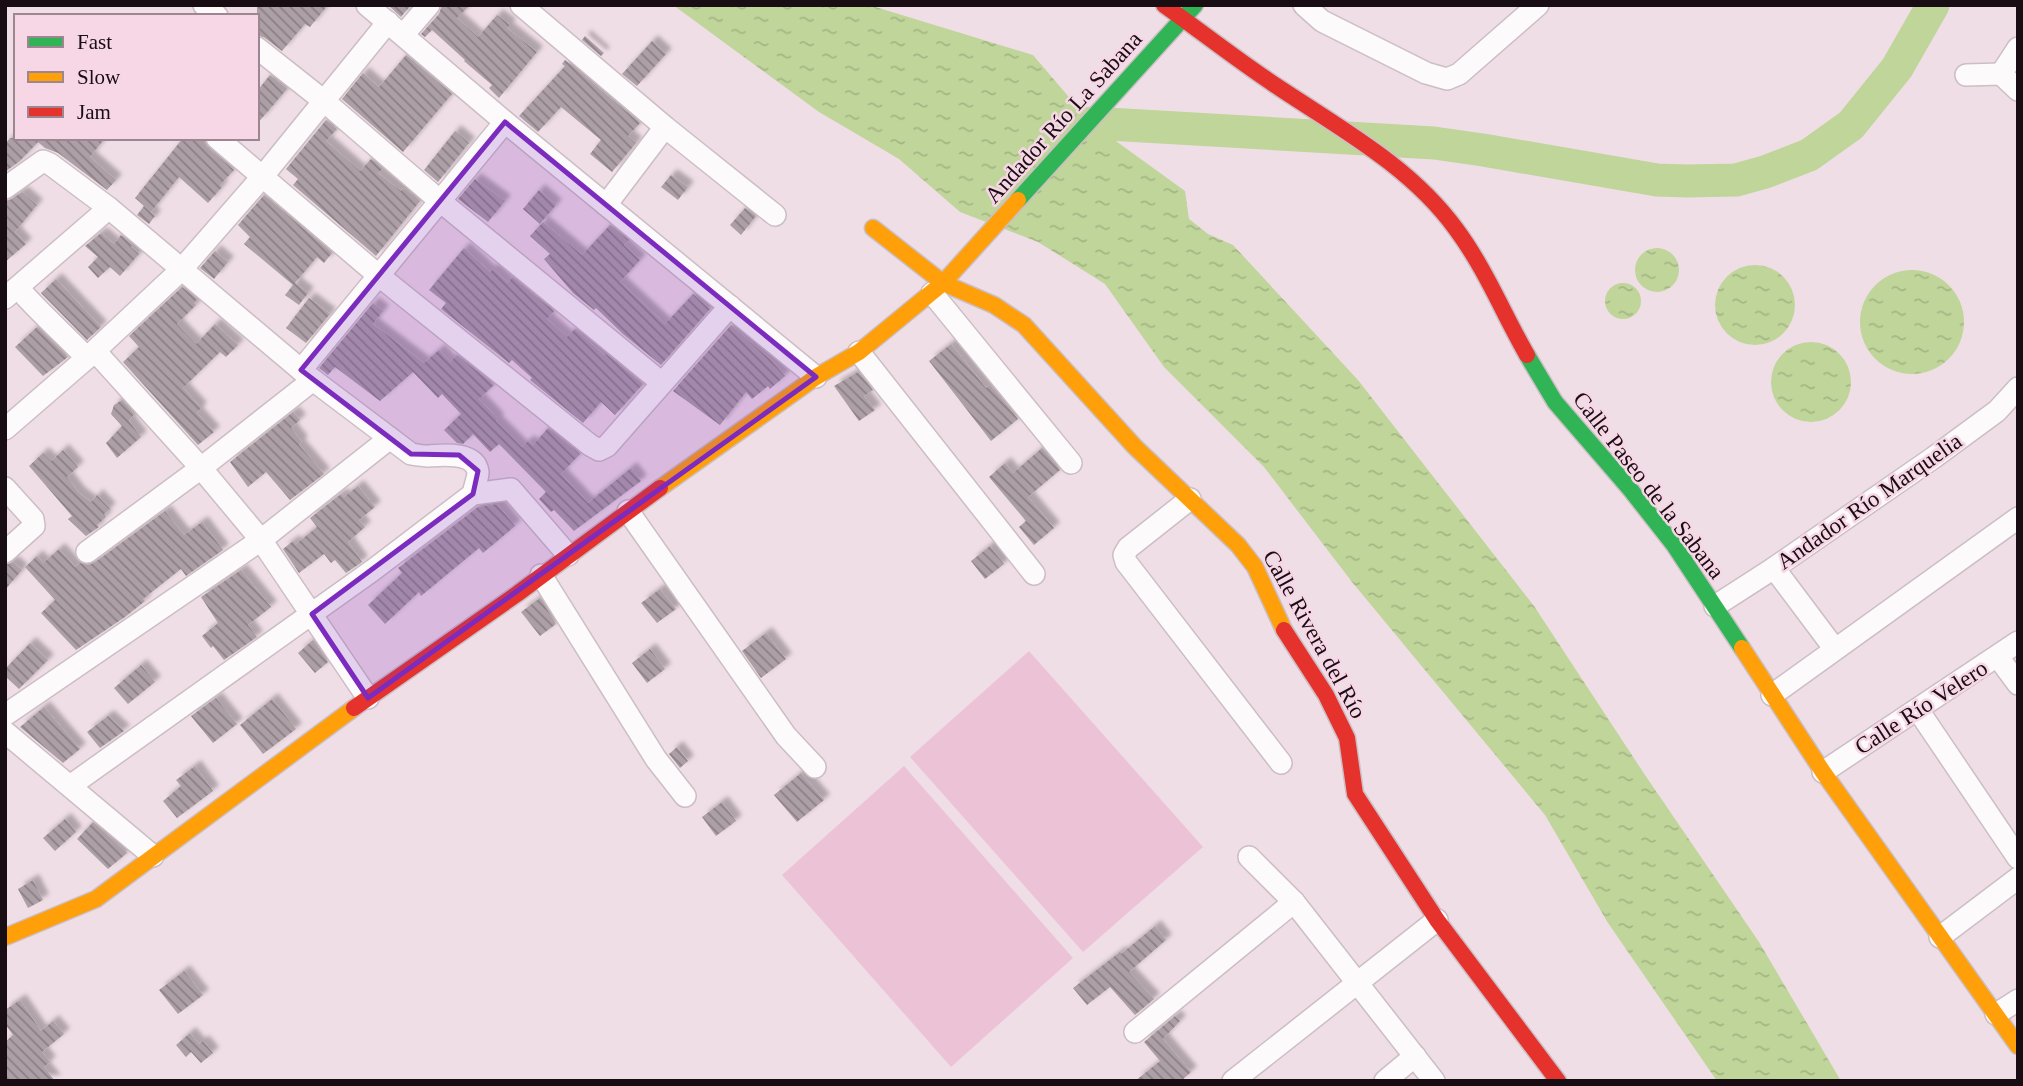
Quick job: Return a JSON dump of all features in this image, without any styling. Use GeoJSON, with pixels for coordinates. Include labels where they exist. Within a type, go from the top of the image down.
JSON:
{"type":"FeatureCollection","features":[{"type":"Feature","properties":{"kind":"street"},"geometry":{"type":"LineString","coordinates":[[368,5],[505,122],[816,377]]}},
{"type":"Feature","properties":{"kind":"street"},"geometry":{"type":"LineString","coordinates":[[5,429],[91,355],[181,270],[324,101],[396,28],[429,5]]}},
{"type":"Feature","properties":{"kind":"street"},"geometry":{"type":"LineString","coordinates":[[521,5],[665,127],[775,215]]}},
{"type":"Feature","properties":{"kind":"street","name":"Calle Paseo de la Sabana"},"geometry":{"type":"LineString","coordinates":[[1164,5],[1269,81],[1380,155],[1425,192],[1457,228],[1487,276],[1524,349],[1555,402],[1667,536],[1823,772],[2018,1046]]}},
{"type":"Feature","properties":{"kind":"street","name":"Andador Río La Sabana"},"geometry":{"type":"LineString","coordinates":[[5,937],[96,899],[368,698],[517,594],[628,511],[816,377],[859,352],[937,288],[965,260],[1195,5]]}},
{"type":"Feature","properties":{"kind":"street"},"geometry":{"type":"LineString","coordinates":[[1304,5],[1322,22],[1426,73],[1447,79],[1460,74],[1538,5]]}},
{"type":"Feature","properties":{"kind":"street"},"geometry":{"type":"LineString","coordinates":[[2001,74],[2018,48]]}},
{"type":"Feature","properties":{"kind":"street"},"geometry":{"type":"LineString","coordinates":[[259,50],[662,383]]}},
{"type":"Feature","properties":{"kind":"street"},"geometry":{"type":"LineString","coordinates":[[1966,75],[2001,74],[2018,90]]}},
{"type":"Feature","properties":{"kind":"street"},"geometry":{"type":"LineString","coordinates":[[87,552],[201,468],[307,375],[379,275],[505,122]]}},
{"type":"Feature","properties":{"kind":"street"},"geometry":{"type":"LineString","coordinates":[[606,205],[665,127]]}},
{"type":"Feature","properties":{"kind":"street"},"geometry":{"type":"LineString","coordinates":[[219,140],[379,275],[590,446],[599,450],[607,446],[730,306]]}},
{"type":"Feature","properties":{"kind":"street"},"geometry":{"type":"LineString","coordinates":[[5,188],[43,161],[108,208],[307,375],[411,454],[459,455],[474,463],[478,471],[473,494]]}},
{"type":"Feature","properties":{"kind":"street"},"geometry":{"type":"LineString","coordinates":[[108,208],[12,293],[91,355],[201,468],[261,540],[368,698]]}},
{"type":"Feature","properties":{"kind":"street","name":"Calle Rivera del Río"},"geometry":{"type":"LineString","coordinates":[[873,228],[937,288],[994,305],[1024,325],[1135,447],[1238,545],[1255,567],[1284,629],[1326,695],[1347,738],[1355,794],[1437,920],[1552,1079]]}},
{"type":"Feature","properties":{"kind":"street"},"geometry":{"type":"LineString","coordinates":[[937,288],[1071,463]]}},
{"type":"Feature","properties":{"kind":"street"},"geometry":{"type":"LineString","coordinates":[[859,352],[1034,574]]}},
{"type":"Feature","properties":{"kind":"street","name":"Andador Río Marquelia"},"geometry":{"type":"LineString","coordinates":[[1715,606],[1774,568],[1997,411],[2018,388]]}},
{"type":"Feature","properties":{"kind":"street"},"geometry":{"type":"LineString","coordinates":[[5,715],[261,540],[390,438]]}},
{"type":"Feature","properties":{"kind":"street"},"geometry":{"type":"LineString","coordinates":[[5,488],[33,519],[34,526],[5,552]]}},
{"type":"Feature","properties":{"kind":"street"},"geometry":{"type":"LineString","coordinates":[[70,786],[312,614],[473,494],[511,489],[568,555]]}},
{"type":"Feature","properties":{"kind":"street"},"geometry":{"type":"LineString","coordinates":[[1190,499],[1128,548],[1124,555],[1126,562],[1281,763]]}},
{"type":"Feature","properties":{"kind":"street"},"geometry":{"type":"LineString","coordinates":[[628,511],[786,736],[815,767]]}},
{"type":"Feature","properties":{"kind":"street"},"geometry":{"type":"LineString","coordinates":[[1772,695],[1834,648],[2016,522]]}},
{"type":"Feature","properties":{"kind":"street"},"geometry":{"type":"LineString","coordinates":[[1774,568],[1834,648]]}},
{"type":"Feature","properties":{"kind":"street"},"geometry":{"type":"LineString","coordinates":[[541,575],[656,759],[685,796]]}},
{"type":"Feature","properties":{"kind":"street","name":"Calle Río Velero"},"geometry":{"type":"LineString","coordinates":[[1823,772],[2018,642]]}},
{"type":"Feature","properties":{"kind":"street"},"geometry":{"type":"LineString","coordinates":[[1998,657],[2018,684]]}},
{"type":"Feature","properties":{"kind":"street"},"geometry":{"type":"LineString","coordinates":[[1918,710],[2018,858]]}},
{"type":"Feature","properties":{"kind":"street"},"geometry":{"type":"LineString","coordinates":[[5,732],[153,856]]}},
{"type":"Feature","properties":{"kind":"street"},"geometry":{"type":"LineString","coordinates":[[1249,857],[1294,902],[1434,1081]]}},
{"type":"Feature","properties":{"kind":"street"},"geometry":{"type":"LineString","coordinates":[[1940,937],[2018,878]]}},
{"type":"Feature","properties":{"kind":"street"},"geometry":{"type":"LineString","coordinates":[[1135,1032],[1294,902]]}},
{"type":"Feature","properties":{"kind":"street"},"geometry":{"type":"LineString","coordinates":[[1233,1081],[1437,920]]}},
{"type":"Feature","properties":{"kind":"street"},"geometry":{"type":"LineString","coordinates":[[1996,1014],[2018,1000]]}},
{"type":"Feature","properties":{"kind":"street"},"geometry":{"type":"LineString","coordinates":[[1385,1081],[1415,1056]]}},
{"type":"Feature","properties":{"kind":"highlighted area"},"geometry":{"type":"Polygon","coordinates":[[[505,122],[816,377],[368,698],[312,614],[473,494],[478,471],[459,455],[411,454],[301,370],[505,122]]]}},
{"type":"Feature","properties":{"kind":"shaded area"},"geometry":{"type":"Polygon","coordinates":[[[1029,651],[1203,847],[1083,952],[910,757],[1029,651]]]}},
{"type":"Feature","properties":{"kind":"shaded area"},"geometry":{"type":"Polygon","coordinates":[[[904,766],[1073,958],[951,1067],[782,875],[904,766]]]}},
{"type":"Feature","properties":{"kind":"water"},"geometry":{"type":"Polygon","coordinates":[[[673,5],[869,5],[1033,55],[1091,123],[1185,191],[1189,219],[1208,234],[1233,245],[1358,380],[1534,606],[1759,942],[1841,1081],[1717,1081],[1608,923],[1545,815],[1352,582],[1264,467],[1164,367],[1105,284],[1038,242],[960,212],[899,159],[819,112],[673,5]]]}},
{"type":"Feature","properties":{"kind":"water"},"geometry":{"type":"Polygon","coordinates":[[[1657,248],[1673,254],[1679,270],[1673,286],[1657,292],[1641,286],[1635,270],[1641,254],[1657,248]]]}},
{"type":"Feature","properties":{"kind":"water"},"geometry":{"type":"Polygon","coordinates":[[[1755,265],[1770,268],[1783,277],[1792,290],[1795,305],[1792,320],[1783,333],[1770,342],[1755,345],[1740,342],[1727,333],[1718,320],[1715,305],[1718,290],[1727,277],[1740,268],[1755,265]]]}},
{"type":"Feature","properties":{"kind":"water"},"geometry":{"type":"Polygon","coordinates":[[[1912,270],[1932,274],[1949,285],[1960,302],[1964,322],[1960,342],[1949,359],[1932,370],[1912,374],[1892,370],[1875,359],[1864,342],[1860,322],[1864,302],[1875,285],[1892,274],[1912,270]]]}},
{"type":"Feature","properties":{"kind":"water"},"geometry":{"type":"Polygon","coordinates":[[[1623,283],[1635,289],[1641,301],[1635,313],[1623,319],[1611,313],[1605,301],[1611,289],[1623,283]]]}},
{"type":"Feature","properties":{"kind":"water"},"geometry":{"type":"Polygon","coordinates":[[[1811,342],[1826,345],[1839,354],[1848,367],[1851,382],[1848,397],[1839,410],[1826,419],[1811,422],[1796,419],[1783,410],[1774,397],[1771,382],[1774,367],[1783,354],[1796,345],[1811,342]]]}},
{"type":"Feature","properties":{"kind":"building"},"geometry":{"type":"Polygon","coordinates":[[[257,5],[328,5],[310,27],[305,24],[282,51],[259,36],[257,5]]]}},
{"type":"Feature","properties":{"kind":"building"},"geometry":{"type":"Polygon","coordinates":[[[388,5],[411,5],[401,17],[388,5]]]}},
{"type":"Feature","properties":{"kind":"building"},"geometry":{"type":"Polygon","coordinates":[[[442,5],[470,5],[457,18],[478,37],[497,15],[510,25],[507,28],[537,52],[499,98],[489,88],[492,85],[432,30],[425,37],[421,34],[439,14],[442,5]]]}},
{"type":"Feature","properties":{"kind":"building"},"geometry":{"type":"Polygon","coordinates":[[[585,36],[604,53],[601,56],[582,40],[585,36]]]}},
{"type":"Feature","properties":{"kind":"building"},"geometry":{"type":"Polygon","coordinates":[[[652,41],[666,54],[637,86],[622,74],[652,41]]]}},
{"type":"Feature","properties":{"kind":"building"},"geometry":{"type":"Polygon","coordinates":[[[406,55],[452,94],[403,152],[342,99],[363,73],[379,87],[406,55]]]}},
{"type":"Feature","properties":{"kind":"building"},"geometry":{"type":"Polygon","coordinates":[[[565,60],[640,123],[628,136],[636,143],[612,172],[590,154],[601,140],[561,107],[538,132],[519,116],[565,66],[562,64],[565,60]]]}},
{"type":"Feature","properties":{"kind":"building"},"geometry":{"type":"Polygon","coordinates":[[[270,75],[287,89],[259,122],[259,89],[270,75]]]}},
{"type":"Feature","properties":{"kind":"building"},"geometry":{"type":"Polygon","coordinates":[[[326,120],[337,129],[326,141],[360,171],[371,159],[383,169],[378,173],[401,191],[403,188],[407,190],[420,201],[376,256],[293,185],[298,179],[286,169],[326,120]]]}},
{"type":"Feature","properties":{"kind":"building"},"geometry":{"type":"Polygon","coordinates":[[[455,131],[469,143],[438,182],[424,170],[455,131]]]}},
{"type":"Feature","properties":{"kind":"building"},"geometry":{"type":"Polygon","coordinates":[[[10,138],[103,140],[90,157],[116,180],[107,190],[58,153],[38,142],[5,172],[5,144],[10,138]]]}},
{"type":"Feature","properties":{"kind":"building"},"geometry":{"type":"Polygon","coordinates":[[[181,140],[202,140],[234,170],[208,203],[179,177],[151,212],[135,198],[181,140]]]}},
{"type":"Feature","properties":{"kind":"building"},"geometry":{"type":"Polygon","coordinates":[[[671,175],[688,187],[678,200],[661,187],[671,175]]]}},
{"type":"Feature","properties":{"kind":"building"},"geometry":{"type":"Polygon","coordinates":[[[475,179],[505,201],[488,222],[458,199],[475,179]]]}},
{"type":"Feature","properties":{"kind":"building"},"geometry":{"type":"Polygon","coordinates":[[[539,190],[556,205],[540,224],[523,209],[539,190]]]}},
{"type":"Feature","properties":{"kind":"building"},"geometry":{"type":"Polygon","coordinates":[[[22,192],[37,205],[15,232],[26,244],[5,262],[5,201],[22,192]]]}},
{"type":"Feature","properties":{"kind":"building"},"geometry":{"type":"Polygon","coordinates":[[[264,195],[332,253],[324,263],[317,257],[295,283],[308,293],[299,305],[285,295],[293,285],[244,244],[250,237],[238,225],[264,195]]]}},
{"type":"Feature","properties":{"kind":"building"},"geometry":{"type":"Polygon","coordinates":[[[144,206],[155,216],[149,224],[137,215],[144,206]]]}},
{"type":"Feature","properties":{"kind":"building"},"geometry":{"type":"Polygon","coordinates":[[[745,208],[756,216],[741,235],[730,225],[745,208]]]}},
{"type":"Feature","properties":{"kind":"building"},"geometry":{"type":"Polygon","coordinates":[[[543,222],[582,255],[610,225],[629,240],[624,245],[640,260],[620,282],[665,324],[693,294],[710,309],[661,365],[596,308],[594,310],[573,293],[544,259],[550,254],[530,236],[543,222]]]}},
{"type":"Feature","properties":{"kind":"building"},"geometry":{"type":"Polygon","coordinates":[[[101,233],[114,244],[121,235],[139,254],[120,276],[110,267],[98,278],[88,267],[98,257],[85,246],[101,233]]]}},
{"type":"Feature","properties":{"kind":"building"},"geometry":{"type":"Polygon","coordinates":[[[464,248],[490,272],[493,269],[508,283],[512,277],[554,311],[547,319],[567,337],[575,329],[643,384],[615,415],[601,402],[583,423],[530,380],[532,378],[512,360],[509,363],[441,309],[446,303],[429,290],[464,248]]]}},
{"type":"Feature","properties":{"kind":"building"},"geometry":{"type":"Polygon","coordinates":[[[215,251],[228,262],[214,279],[200,268],[215,251]]]}},
{"type":"Feature","properties":{"kind":"building"},"geometry":{"type":"Polygon","coordinates":[[[56,279],[101,327],[87,340],[41,293],[56,279]]]}},
{"type":"Feature","properties":{"kind":"building"},"geometry":{"type":"Polygon","coordinates":[[[182,287],[197,299],[194,303],[196,305],[177,324],[196,344],[215,324],[238,345],[226,357],[220,352],[183,388],[201,408],[197,413],[214,432],[198,445],[123,362],[139,347],[129,336],[182,287]]]}},
{"type":"Feature","properties":{"kind":"building"},"geometry":{"type":"Polygon","coordinates":[[[309,298],[330,314],[306,343],[286,328],[309,298]]]}},
{"type":"Feature","properties":{"kind":"building"},"geometry":{"type":"Polygon","coordinates":[[[373,303],[383,311],[373,324],[424,363],[439,350],[450,362],[457,355],[494,385],[479,399],[522,447],[528,441],[533,445],[548,428],[580,454],[561,474],[588,503],[631,468],[641,481],[574,531],[539,499],[546,492],[499,444],[490,452],[473,434],[463,444],[457,443],[444,430],[461,414],[442,394],[438,398],[413,372],[380,401],[335,367],[328,375],[319,368],[373,303]]]}},
{"type":"Feature","properties":{"kind":"building"},"geometry":{"type":"Polygon","coordinates":[[[731,325],[785,376],[752,399],[746,392],[720,425],[673,391],[731,325]]]}},
{"type":"Feature","properties":{"kind":"building"},"geometry":{"type":"Polygon","coordinates":[[[37,327],[68,357],[43,376],[15,347],[37,327]]]}},
{"type":"Feature","properties":{"kind":"building"},"geometry":{"type":"Polygon","coordinates":[[[951,344],[986,388],[990,385],[1018,419],[991,441],[929,361],[951,344]]]}},
{"type":"Feature","properties":{"kind":"building"},"geometry":{"type":"Polygon","coordinates":[[[858,372],[873,390],[864,396],[875,410],[859,421],[834,386],[858,372]]]}},
{"type":"Feature","properties":{"kind":"building"},"geometry":{"type":"Polygon","coordinates":[[[122,400],[134,414],[129,421],[141,437],[117,458],[106,443],[122,426],[111,414],[114,405],[122,400]]]}},
{"type":"Feature","properties":{"kind":"building"},"geometry":{"type":"Polygon","coordinates":[[[293,412],[300,420],[291,428],[302,442],[299,445],[324,474],[290,500],[266,472],[248,487],[230,462],[293,412]]]}},
{"type":"Feature","properties":{"kind":"building"},"geometry":{"type":"Polygon","coordinates":[[[1042,448],[1060,470],[1028,497],[1054,528],[1034,545],[1019,527],[1026,521],[989,477],[1005,463],[1013,473],[1042,448]]]}},
{"type":"Feature","properties":{"kind":"building"},"geometry":{"type":"Polygon","coordinates":[[[63,450],[78,467],[67,477],[79,493],[91,502],[97,495],[110,509],[97,525],[99,527],[86,536],[68,519],[72,516],[29,466],[43,453],[51,461],[63,450]]]}},
{"type":"Feature","properties":{"kind":"building"},"geometry":{"type":"Polygon","coordinates":[[[358,486],[375,507],[359,520],[365,527],[348,542],[362,562],[346,573],[335,560],[331,563],[324,554],[299,573],[283,549],[293,541],[296,544],[317,527],[310,518],[341,494],[344,497],[358,486]]]}},
{"type":"Feature","properties":{"kind":"building"},"geometry":{"type":"Polygon","coordinates":[[[497,504],[515,526],[483,553],[479,548],[421,596],[419,592],[385,624],[368,605],[402,573],[398,568],[478,507],[497,504]]]}},
{"type":"Feature","properties":{"kind":"building"},"geometry":{"type":"Polygon","coordinates":[[[165,511],[184,535],[202,522],[223,550],[186,576],[181,569],[125,617],[76,650],[41,613],[55,600],[25,567],[37,556],[43,563],[59,549],[75,567],[80,563],[94,563],[165,511]]]}},
{"type":"Feature","properties":{"kind":"building"},"geometry":{"type":"Polygon","coordinates":[[[990,546],[1004,564],[985,579],[971,561],[990,546]]]}},
{"type":"Feature","properties":{"kind":"building"},"geometry":{"type":"Polygon","coordinates":[[[13,562],[22,570],[5,590],[5,565],[13,562]]]}},
{"type":"Feature","properties":{"kind":"building"},"geometry":{"type":"Polygon","coordinates":[[[241,570],[271,607],[248,625],[257,637],[224,660],[202,636],[218,623],[201,597],[241,570]]]}},
{"type":"Feature","properties":{"kind":"building"},"geometry":{"type":"Polygon","coordinates":[[[660,589],[676,609],[657,623],[641,603],[660,589]]]}},
{"type":"Feature","properties":{"kind":"building"},"geometry":{"type":"Polygon","coordinates":[[[540,598],[556,624],[540,636],[521,612],[540,598]]]}},
{"type":"Feature","properties":{"kind":"building"},"geometry":{"type":"Polygon","coordinates":[[[766,633],[786,659],[761,678],[742,651],[766,633]]]}},
{"type":"Feature","properties":{"kind":"building"},"geometry":{"type":"Polygon","coordinates":[[[313,640],[328,662],[315,673],[298,653],[313,640]]]}},
{"type":"Feature","properties":{"kind":"building"},"geometry":{"type":"Polygon","coordinates":[[[30,643],[48,660],[19,689],[5,676],[5,669],[30,643]]]}},
{"type":"Feature","properties":{"kind":"building"},"geometry":{"type":"Polygon","coordinates":[[[650,649],[665,669],[647,683],[632,663],[650,649]]]}},
{"type":"Feature","properties":{"kind":"building"},"geometry":{"type":"Polygon","coordinates":[[[141,665],[155,682],[128,704],[114,688],[141,665]]]}},
{"type":"Feature","properties":{"kind":"building"},"geometry":{"type":"Polygon","coordinates":[[[216,698],[237,724],[213,743],[191,716],[216,698]]]}},
{"type":"Feature","properties":{"kind":"building"},"geometry":{"type":"Polygon","coordinates":[[[272,699],[296,729],[263,754],[240,725],[272,699]]]}},
{"type":"Feature","properties":{"kind":"building"},"geometry":{"type":"Polygon","coordinates":[[[44,707],[80,749],[63,763],[20,727],[44,707]]]}},
{"type":"Feature","properties":{"kind":"building"},"geometry":{"type":"Polygon","coordinates":[[[108,716],[124,731],[100,748],[87,732],[108,716]]]}},
{"type":"Feature","properties":{"kind":"building"},"geometry":{"type":"Polygon","coordinates":[[[677,747],[688,761],[680,768],[669,754],[677,747]]]}},
{"type":"Feature","properties":{"kind":"building"},"geometry":{"type":"Polygon","coordinates":[[[195,766],[213,791],[177,818],[163,801],[181,786],[176,780],[195,766]]]}},
{"type":"Feature","properties":{"kind":"building"},"geometry":{"type":"Polygon","coordinates":[[[801,773],[824,800],[797,822],[774,795],[801,773]]]}},
{"type":"Feature","properties":{"kind":"building"},"geometry":{"type":"Polygon","coordinates":[[[722,802],[736,821],[716,836],[702,817],[722,802]]]}},
{"type":"Feature","properties":{"kind":"building"},"geometry":{"type":"Polygon","coordinates":[[[65,819],[76,832],[55,851],[43,838],[65,819]]]}},
{"type":"Feature","properties":{"kind":"building"},"geometry":{"type":"Polygon","coordinates":[[[93,822],[127,853],[108,869],[77,839],[93,822]]]}},
{"type":"Feature","properties":{"kind":"building"},"geometry":{"type":"Polygon","coordinates":[[[33,880],[43,900],[28,908],[18,889],[33,880]]]}},
{"type":"Feature","properties":{"kind":"building"},"geometry":{"type":"Polygon","coordinates":[[[1155,926],[1166,940],[1129,972],[1154,999],[1135,1015],[1110,987],[1087,1005],[1073,988],[1155,926]]]}},
{"type":"Feature","properties":{"kind":"building"},"geometry":{"type":"Polygon","coordinates":[[[184,971],[203,995],[178,1014],[159,990],[184,971]]]}},
{"type":"Feature","properties":{"kind":"building"},"geometry":{"type":"Polygon","coordinates":[[[20,1000],[41,1031],[53,1021],[64,1034],[42,1052],[50,1062],[44,1067],[55,1081],[5,1081],[5,1042],[13,1035],[5,1024],[5,1010],[20,1000]]]}},
{"type":"Feature","properties":{"kind":"building"},"geometry":{"type":"Polygon","coordinates":[[[1175,1016],[1180,1021],[1163,1039],[1191,1072],[1181,1081],[1135,1081],[1160,1061],[1144,1042],[1175,1016]]]}},
{"type":"Feature","properties":{"kind":"building"},"geometry":{"type":"Polygon","coordinates":[[[190,1033],[199,1044],[203,1041],[213,1053],[201,1063],[191,1052],[186,1057],[176,1045],[190,1033]]]}},
{"type":"Feature","properties":{"kind":"waterway"},"geometry":{"type":"LineString","coordinates":[[1091,123],[1434,143],[1657,180],[1736,180],[1809,155],[1851,125],[1897,68],[1933,5]]}},
{"type":"Feature","properties":{"kind":"traffic: fast"},"geometry":{"type":"LineString","coordinates":[[1018,200],[1195,5]]}},
{"type":"Feature","properties":{"kind":"traffic: fast"},"geometry":{"type":"LineString","coordinates":[[1527,355],[1555,402],[1674,545],[1742,648]]}},
{"type":"Feature","properties":{"kind":"traffic: slow"},"geometry":{"type":"LineString","coordinates":[[660,488],[816,377],[859,352],[943,283],[1018,200]]}},
{"type":"Feature","properties":{"kind":"traffic: slow"},"geometry":{"type":"LineString","coordinates":[[873,228],[943,283],[994,305],[1024,325],[1135,447],[1238,545],[1255,567],[1284,630]]}},
{"type":"Feature","properties":{"kind":"traffic: slow"},"geometry":{"type":"LineString","coordinates":[[1742,648],[1823,772],[2018,1046]]}},
{"type":"Feature","properties":{"kind":"traffic: slow"},"geometry":{"type":"LineString","coordinates":[[5,937],[96,899],[354,708]]}},
{"type":"Feature","properties":{"kind":"traffic: jam"},"geometry":{"type":"LineString","coordinates":[[1164,5],[1251,69],[1352,135],[1419,187],[1466,244],[1527,355]]}},
{"type":"Feature","properties":{"kind":"traffic: jam"},"geometry":{"type":"LineString","coordinates":[[354,708],[517,594],[660,488]]}},
{"type":"Feature","properties":{"kind":"traffic: jam"},"geometry":{"type":"LineString","coordinates":[[1284,630],[1326,695],[1347,738],[1355,794],[1437,920],[1558,1081]]}}]}
